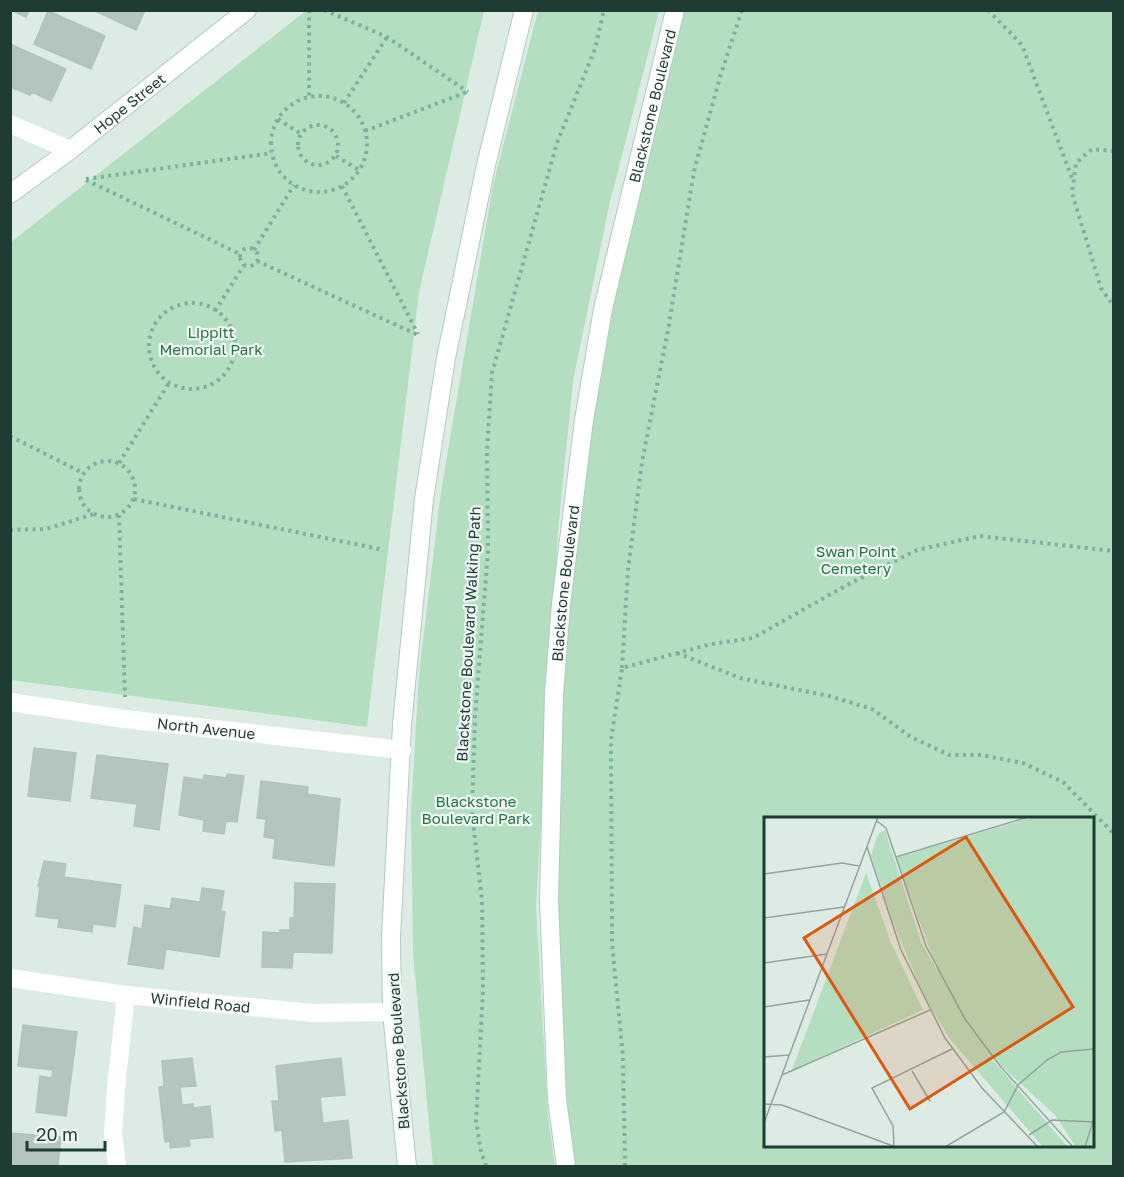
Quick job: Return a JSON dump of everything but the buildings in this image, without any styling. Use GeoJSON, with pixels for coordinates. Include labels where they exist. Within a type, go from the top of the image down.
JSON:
{"type":"FeatureCollection","features":[{"type":"Feature","properties":{"kind":"main road","name":"Hope Street"},"geometry":{"type":"LineString","coordinates":[[10,194],[70,150],[247,10]]}},
{"type":"Feature","properties":{"kind":"main road","name":"Blackstone Boulevard"},"geometry":{"type":"LineString","coordinates":[[407,1167],[392,1012],[391,937],[402,725],[424,499],[446,358],[486,165],[524,10]]}},
{"type":"Feature","properties":{"kind":"main road","name":"Blackstone Boulevard"},"geometry":{"type":"LineString","coordinates":[[566,1167],[557,1099],[549,900],[554,694],[561,604],[584,420],[603,309],[675,10]]}},
{"type":"Feature","properties":{"kind":"main road"},"geometry":{"type":"LineString","coordinates":[[10,124],[70,150]]}},
{"type":"Feature","properties":{"kind":"main road","name":"North Avenue"},"geometry":{"type":"LineString","coordinates":[[10,702],[125,719],[402,750]]}},
{"type":"Feature","properties":{"kind":"main road","name":"Winfield Road"},"geometry":{"type":"LineString","coordinates":[[10,978],[126,995],[314,1013],[392,1012]]}},
{"type":"Feature","properties":{"kind":"main road"},"geometry":{"type":"LineString","coordinates":[[117,1167],[113,1134],[126,995]]}},
{"type":"Feature","properties":{"kind":"path"},"geometry":{"type":"LineString","coordinates":[[309,10],[309,97]]}},
{"type":"Feature","properties":{"kind":"path"},"geometry":{"type":"LineString","coordinates":[[324,10],[387,37],[468,92],[365,131]]}},
{"type":"Feature","properties":{"kind":"path","name":"Blackstone Boulevard Walking Path"},"geometry":{"type":"LineString","coordinates":[[486,1167],[476,1121],[483,991],[483,900],[472,813],[475,716],[488,551],[487,450],[492,373],[557,143],[595,49],[604,10]]}},
{"type":"Feature","properties":{"kind":"path"},"geometry":{"type":"LineString","coordinates":[[625,1167],[623,1057],[612,943],[611,740],[622,668],[628,570],[642,462],[668,330],[694,171],[720,77],[742,10]]}},
{"type":"Feature","properties":{"kind":"path"},"geometry":{"type":"LineString","coordinates":[[988,10],[1022,45],[1073,181]]}},
{"type":"Feature","properties":{"kind":"path"},"geometry":{"type":"LineString","coordinates":[[344,103],[387,37]]}},
{"type":"Feature","properties":{"kind":"path"},"geometry":{"type":"LineString","coordinates":[[309,97],[333,98],[344,103],[354,111],[365,131],[367,144],[360,170],[342,186],[328,191],[313,191],[286,179],[277,167],[272,153],[273,130],[278,119],[297,101],[309,97]]}},
{"type":"Feature","properties":{"kind":"path"},"geometry":{"type":"LineString","coordinates":[[278,119],[301,135]]}},
{"type":"Feature","properties":{"kind":"path"},"geometry":{"type":"LineString","coordinates":[[315,125],[327,127],[338,140],[336,156],[319,166],[307,162],[298,147],[301,135],[315,125]]}},
{"type":"Feature","properties":{"kind":"path"},"geometry":{"type":"LineString","coordinates":[[1113,151],[1092,149],[1076,163],[1071,194],[1101,288],[1113,307]]}},
{"type":"Feature","properties":{"kind":"path"},"geometry":{"type":"LineString","coordinates":[[240,254],[86,179],[272,153]]}},
{"type":"Feature","properties":{"kind":"path"},"geometry":{"type":"LineString","coordinates":[[336,156],[360,170]]}},
{"type":"Feature","properties":{"kind":"path"},"geometry":{"type":"LineString","coordinates":[[254,250],[294,184]]}},
{"type":"Feature","properties":{"kind":"path"},"geometry":{"type":"LineString","coordinates":[[257,261],[418,335],[342,186]]}},
{"type":"Feature","properties":{"kind":"path"},"geometry":{"type":"LineString","coordinates":[[247,248],[254,250],[258,253],[257,261],[252,266],[244,265],[240,260],[240,254],[247,248]]}},
{"type":"Feature","properties":{"kind":"path"},"geometry":{"type":"LineString","coordinates":[[215,311],[244,265]]}},
{"type":"Feature","properties":{"kind":"path"},"geometry":{"type":"LineString","coordinates":[[196,303],[215,311],[230,327],[234,340],[234,354],[229,368],[220,379],[208,386],[194,389],[180,387],[157,372],[150,359],[150,338],[158,319],[169,309],[182,304],[196,303]]}},
{"type":"Feature","properties":{"kind":"path"},"geometry":{"type":"LineString","coordinates":[[119,464],[170,382]]}},
{"type":"Feature","properties":{"kind":"path"},"geometry":{"type":"LineString","coordinates":[[10,436],[83,473]]}},
{"type":"Feature","properties":{"kind":"path"},"geometry":{"type":"LineString","coordinates":[[105,461],[119,464],[129,472],[134,480],[134,499],[130,506],[119,515],[110,518],[94,514],[86,509],[78,492],[83,473],[97,463],[105,461]]}},
{"type":"Feature","properties":{"kind":"path"},"geometry":{"type":"LineString","coordinates":[[134,499],[384,550]]}},
{"type":"Feature","properties":{"kind":"path"},"geometry":{"type":"LineString","coordinates":[[10,530],[46,529],[94,514]]}},
{"type":"Feature","properties":{"kind":"path"},"geometry":{"type":"LineString","coordinates":[[119,515],[125,719]]}},
{"type":"Feature","properties":{"kind":"path"},"geometry":{"type":"LineString","coordinates":[[622,668],[711,644],[753,638],[847,585],[917,550],[980,536],[1113,551]]}},
{"type":"Feature","properties":{"kind":"path"},"geometry":{"type":"LineString","coordinates":[[677,653],[740,678],[829,696],[872,710],[911,737],[949,755],[981,755],[1023,763],[1063,782],[1113,834]]}},
{"type":"Feature","properties":{"kind":"green space","name":"Lippitt Memorial Park"},"geometry":{"type":"Polygon","coordinates":[[[307,10],[484,11],[419,292],[367,727],[11,680],[11,242],[307,10]]]}},
{"type":"Feature","properties":{"kind":"green space","name":"Blackstone Boulevard Park"},"geometry":{"type":"Polygon","coordinates":[[[538,11],[659,11],[609,206],[573,381],[558,531],[536,906],[548,1116],[555,1166],[433,1166],[413,953],[411,810],[419,674],[441,492],[493,185],[538,11]]]}},
{"type":"Feature","properties":{"kind":"green space","name":"Swan Point Cemetery"},"geometry":{"type":"Polygon","coordinates":[[[673,11],[1113,11],[1113,1166],[564,1166],[548,1030],[563,596],[587,406],[673,11]]]}}]}
